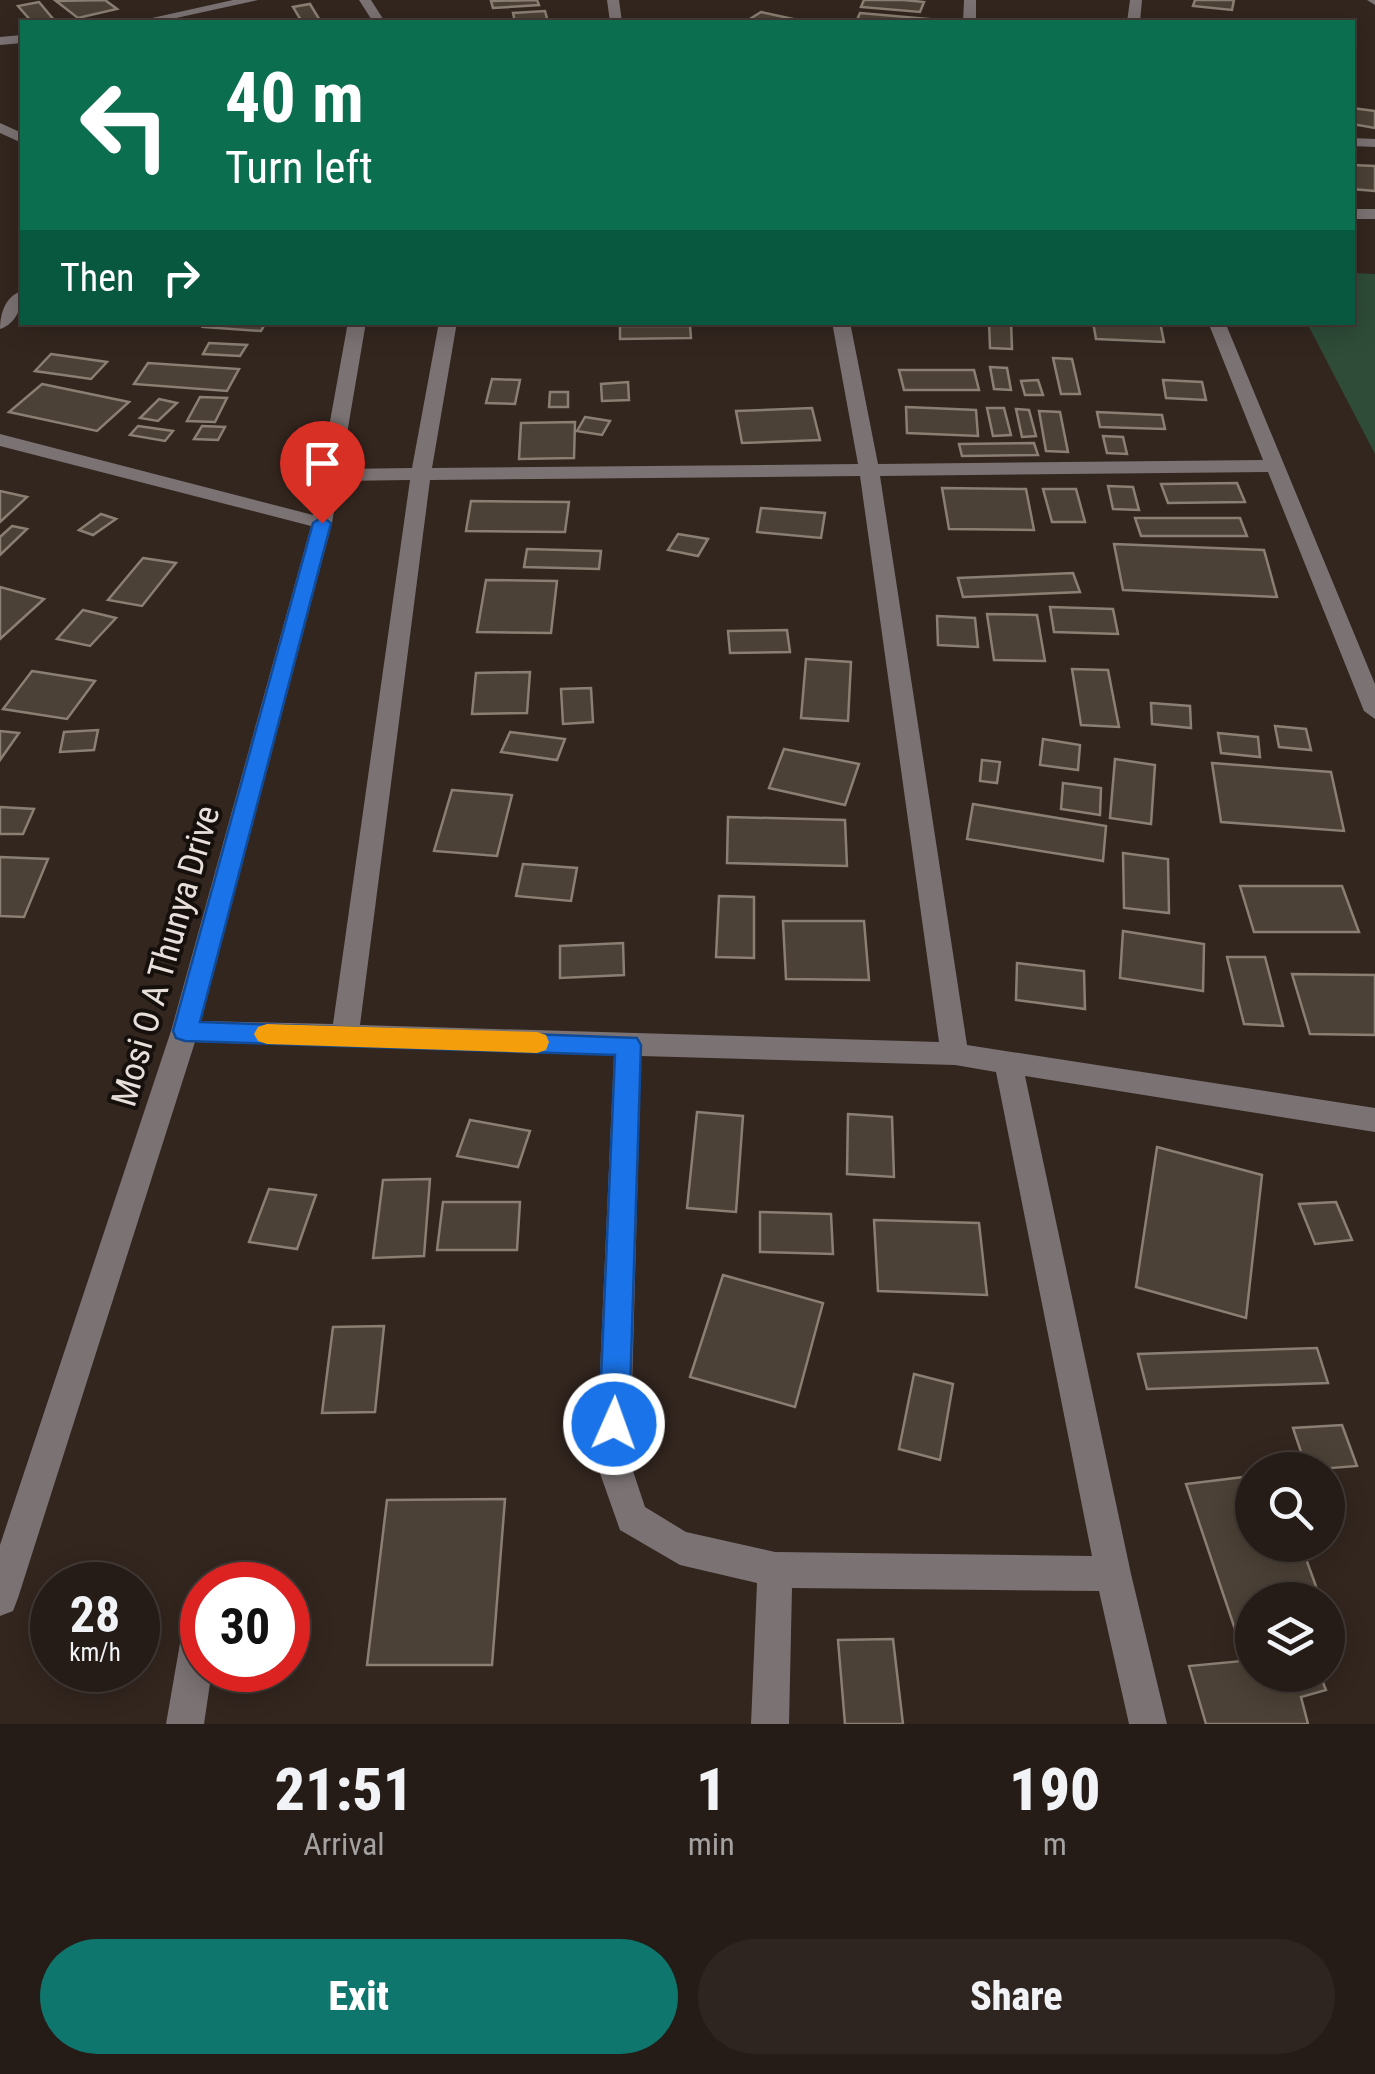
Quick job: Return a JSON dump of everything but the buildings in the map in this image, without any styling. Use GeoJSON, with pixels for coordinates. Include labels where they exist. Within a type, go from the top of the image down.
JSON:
{"type":"FeatureCollection","features":[{"type":"Feature","properties":{"kind":"street"},"geometry":{"type":"LineString","coordinates":[[172,20],[202,18],[252,0]]}},
{"type":"Feature","properties":{"kind":"street"},"geometry":{"type":"LineString","coordinates":[[0,324],[20,299]]}},
{"type":"Feature","properties":{"kind":"street","name":"Mosi O A Thunya Drive"},"geometry":{"type":"LineString","coordinates":[[0,1598],[185,1031],[322,523],[356,325]]}},
{"type":"Feature","properties":{"kind":"street"},"geometry":{"type":"LineString","coordinates":[[345,1037],[422,473],[447,325]]}},
{"type":"Feature","properties":{"kind":"street"},"geometry":{"type":"LineString","coordinates":[[842,325],[870,470],[955,1054]]}},
{"type":"Feature","properties":{"kind":"street"},"geometry":{"type":"LineString","coordinates":[[1217,325],[1375,711]]}},
{"type":"Feature","properties":{"kind":"street"},"geometry":{"type":"LineString","coordinates":[[0,440],[322,523]]}},
{"type":"Feature","properties":{"kind":"street"},"geometry":{"type":"LineString","coordinates":[[333,474],[1274,466]]}},
{"type":"Feature","properties":{"kind":"street"},"geometry":{"type":"LineString","coordinates":[[185,1031],[955,1054],[1375,1120]]}},
{"type":"Feature","properties":{"kind":"street"},"geometry":{"type":"LineString","coordinates":[[628,1045],[613,1462],[632,1518],[680,1548],[775,1570],[1112,1574]]}},
{"type":"Feature","properties":{"kind":"street"},"geometry":{"type":"LineString","coordinates":[[1008,1060],[1112,1574],[1148,1724]]}},
{"type":"Feature","properties":{"kind":"street"},"geometry":{"type":"LineString","coordinates":[[770,1724],[775,1570]]}},
{"type":"Feature","properties":{"kind":"street"},"geometry":{"type":"LineString","coordinates":[[185,1724],[190,1692]]}},
{"type":"Feature","properties":{"kind":"green space"},"geometry":{"type":"Polygon","coordinates":[[[1355,273],[1375,274],[1375,454],[1308,325],[1355,325],[1355,273]]]}},
{"type":"Feature","properties":{"kind":"slow traffic"},"geometry":{"type":"LineString","coordinates":[[267,1034],[537,1042]]}},
{"type":"Feature","properties":{"kind":"route"},"geometry":{"type":"LineString","coordinates":[[322,523],[185,1031],[628,1045],[614,1424]]}}]}
